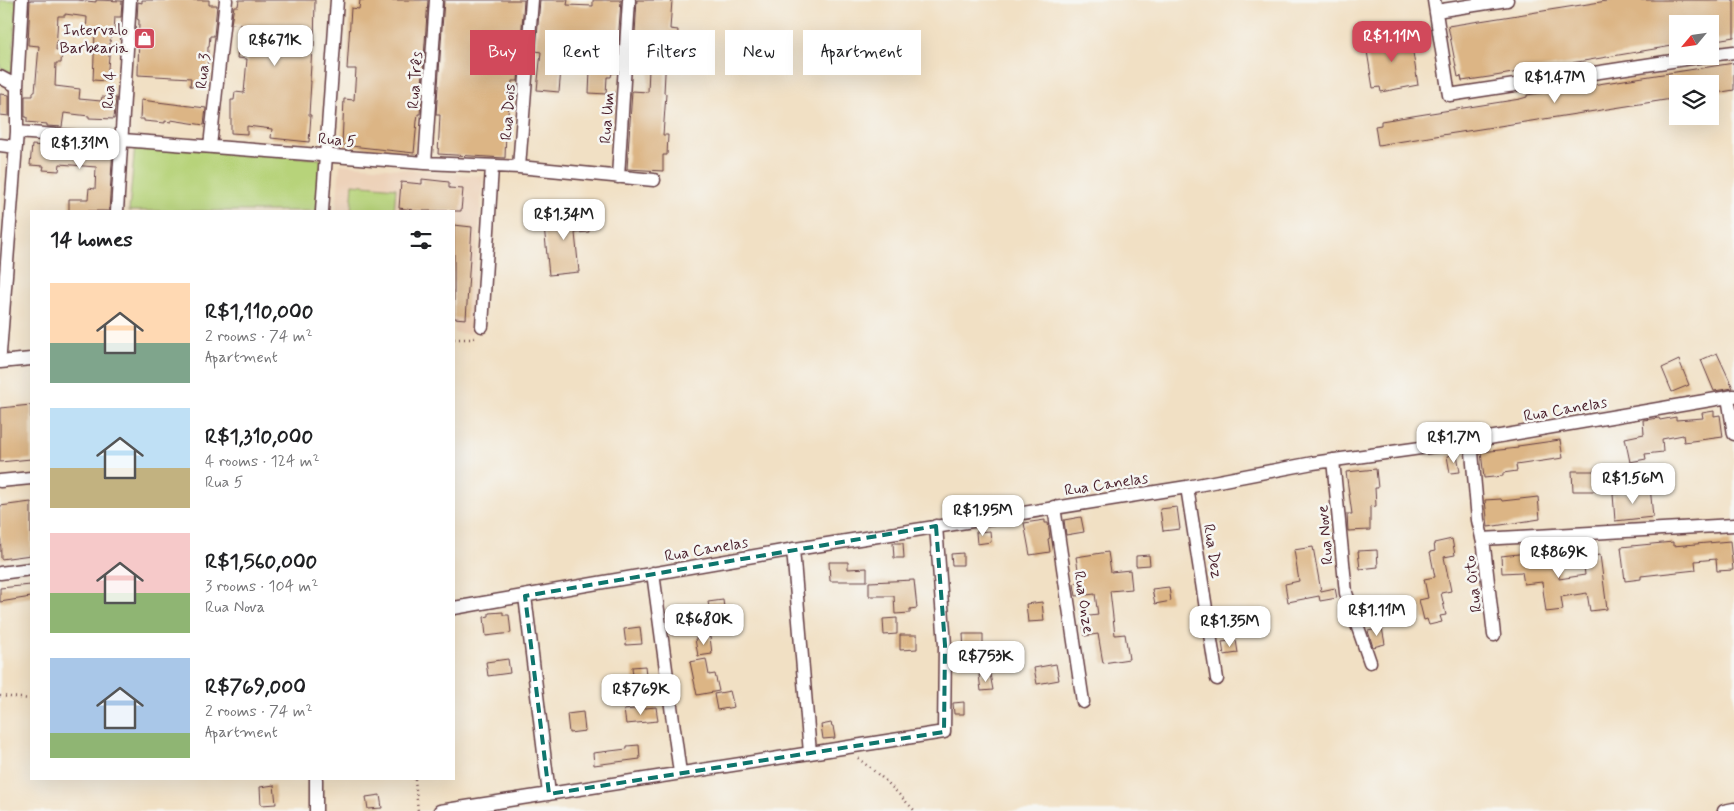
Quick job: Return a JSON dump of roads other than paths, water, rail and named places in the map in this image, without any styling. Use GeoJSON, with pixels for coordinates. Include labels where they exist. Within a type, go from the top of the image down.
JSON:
{"type":"FeatureCollection","features":[{"type":"Feature","properties":{"kind":"street"},"geometry":{"type":"LineString","coordinates":[[0,353],[17,132],[17,86],[22,0]]}},
{"type":"Feature","properties":{"kind":"street","name":"Rua 4"},"geometry":{"type":"LineString","coordinates":[[116,210],[130,0]]}},
{"type":"Feature","properties":{"kind":"street","name":"Rua 3"},"geometry":{"type":"LineString","coordinates":[[210,146],[226,0]]}},
{"type":"Feature","properties":{"kind":"street"},"geometry":{"type":"LineString","coordinates":[[322,210],[337,0]]}},
{"type":"Feature","properties":{"kind":"street","name":"Rua Três"},"geometry":{"type":"LineString","coordinates":[[425,163],[436,0]]}},
{"type":"Feature","properties":{"kind":"street","name":"Rua Dois"},"geometry":{"type":"LineString","coordinates":[[519,167],[532,0]]}},
{"type":"Feature","properties":{"kind":"street","name":"Rua Um"},"geometry":{"type":"LineString","coordinates":[[618,178],[629,0]]}},
{"type":"Feature","properties":{"kind":"street"},"geometry":{"type":"LineString","coordinates":[[1508,0],[1435,6],[1449,95],[1669,61]]}},
{"type":"Feature","properties":{"kind":"street"},"geometry":{"type":"LineString","coordinates":[[1719,54],[1734,52]]}},
{"type":"Feature","properties":{"kind":"street"},"geometry":{"type":"LineString","coordinates":[[0,77],[17,86]]}},
{"type":"Feature","properties":{"kind":"street","name":"Rua 5"},"geometry":{"type":"LineString","coordinates":[[17,132],[425,163],[519,167],[654,180]]}},
{"type":"Feature","properties":{"kind":"street"},"geometry":{"type":"LineString","coordinates":[[0,145],[16,147]]}},
{"type":"Feature","properties":{"kind":"street"},"geometry":{"type":"LineString","coordinates":[[482,326],[492,167]]}},
{"type":"Feature","properties":{"kind":"street"},"geometry":{"type":"LineString","coordinates":[[0,362],[30,359]]}},
{"type":"Feature","properties":{"kind":"street"},"geometry":{"type":"LineString","coordinates":[[1731,396],[1734,434]]}},
{"type":"Feature","properties":{"kind":"street","name":"Rua Canelas"},"geometry":{"type":"LineString","coordinates":[[455,608],[793,549],[1187,487],[1313,463],[1471,440],[1731,396]]}},
{"type":"Feature","properties":{"kind":"street","name":"Rua Oito"},"geometry":{"type":"LineString","coordinates":[[1471,440],[1478,520],[1494,635]]}},
{"type":"Feature","properties":{"kind":"street","name":"Rua Nove"},"geometry":{"type":"LineString","coordinates":[[1333,460],[1346,593],[1370,662]]}},
{"type":"Feature","properties":{"kind":"street"},"geometry":{"type":"LineString","coordinates":[[0,481],[30,478]]}},
{"type":"Feature","properties":{"kind":"street","name":"Rua Dez"},"geometry":{"type":"LineString","coordinates":[[1187,487],[1217,679]]}},
{"type":"Feature","properties":{"kind":"street","name":"Rua Onze"},"geometry":{"type":"LineString","coordinates":[[1054,507],[1083,702]]}},
{"type":"Feature","properties":{"kind":"street"},"geometry":{"type":"LineString","coordinates":[[1482,539],[1734,525]]}},
{"type":"Feature","properties":{"kind":"street"},"geometry":{"type":"LineString","coordinates":[[440,811],[944,732],[945,645],[936,526]]}},
{"type":"Feature","properties":{"kind":"street"},"geometry":{"type":"LineString","coordinates":[[793,549],[810,753]]}},
{"type":"Feature","properties":{"kind":"street"},"geometry":{"type":"LineString","coordinates":[[0,573],[30,568]]}},
{"type":"Feature","properties":{"kind":"street"},"geometry":{"type":"LineString","coordinates":[[654,573],[680,773]]}},
{"type":"Feature","properties":{"kind":"street"},"geometry":{"type":"LineString","coordinates":[[525,596],[549,794]]}},
{"type":"Feature","properties":{"kind":"street"},"geometry":{"type":"LineString","coordinates":[[316,780],[316,811]]}},
{"type":"Feature","properties":{"kind":"street"},"geometry":{"type":"LineString","coordinates":[[1724,811],[1734,809]]}},
{"type":"Feature","properties":{"kind":"place","name":"Intervalo Barbearia"},"geometry":{"type":"Point","coordinates":[144,38]}}]}
